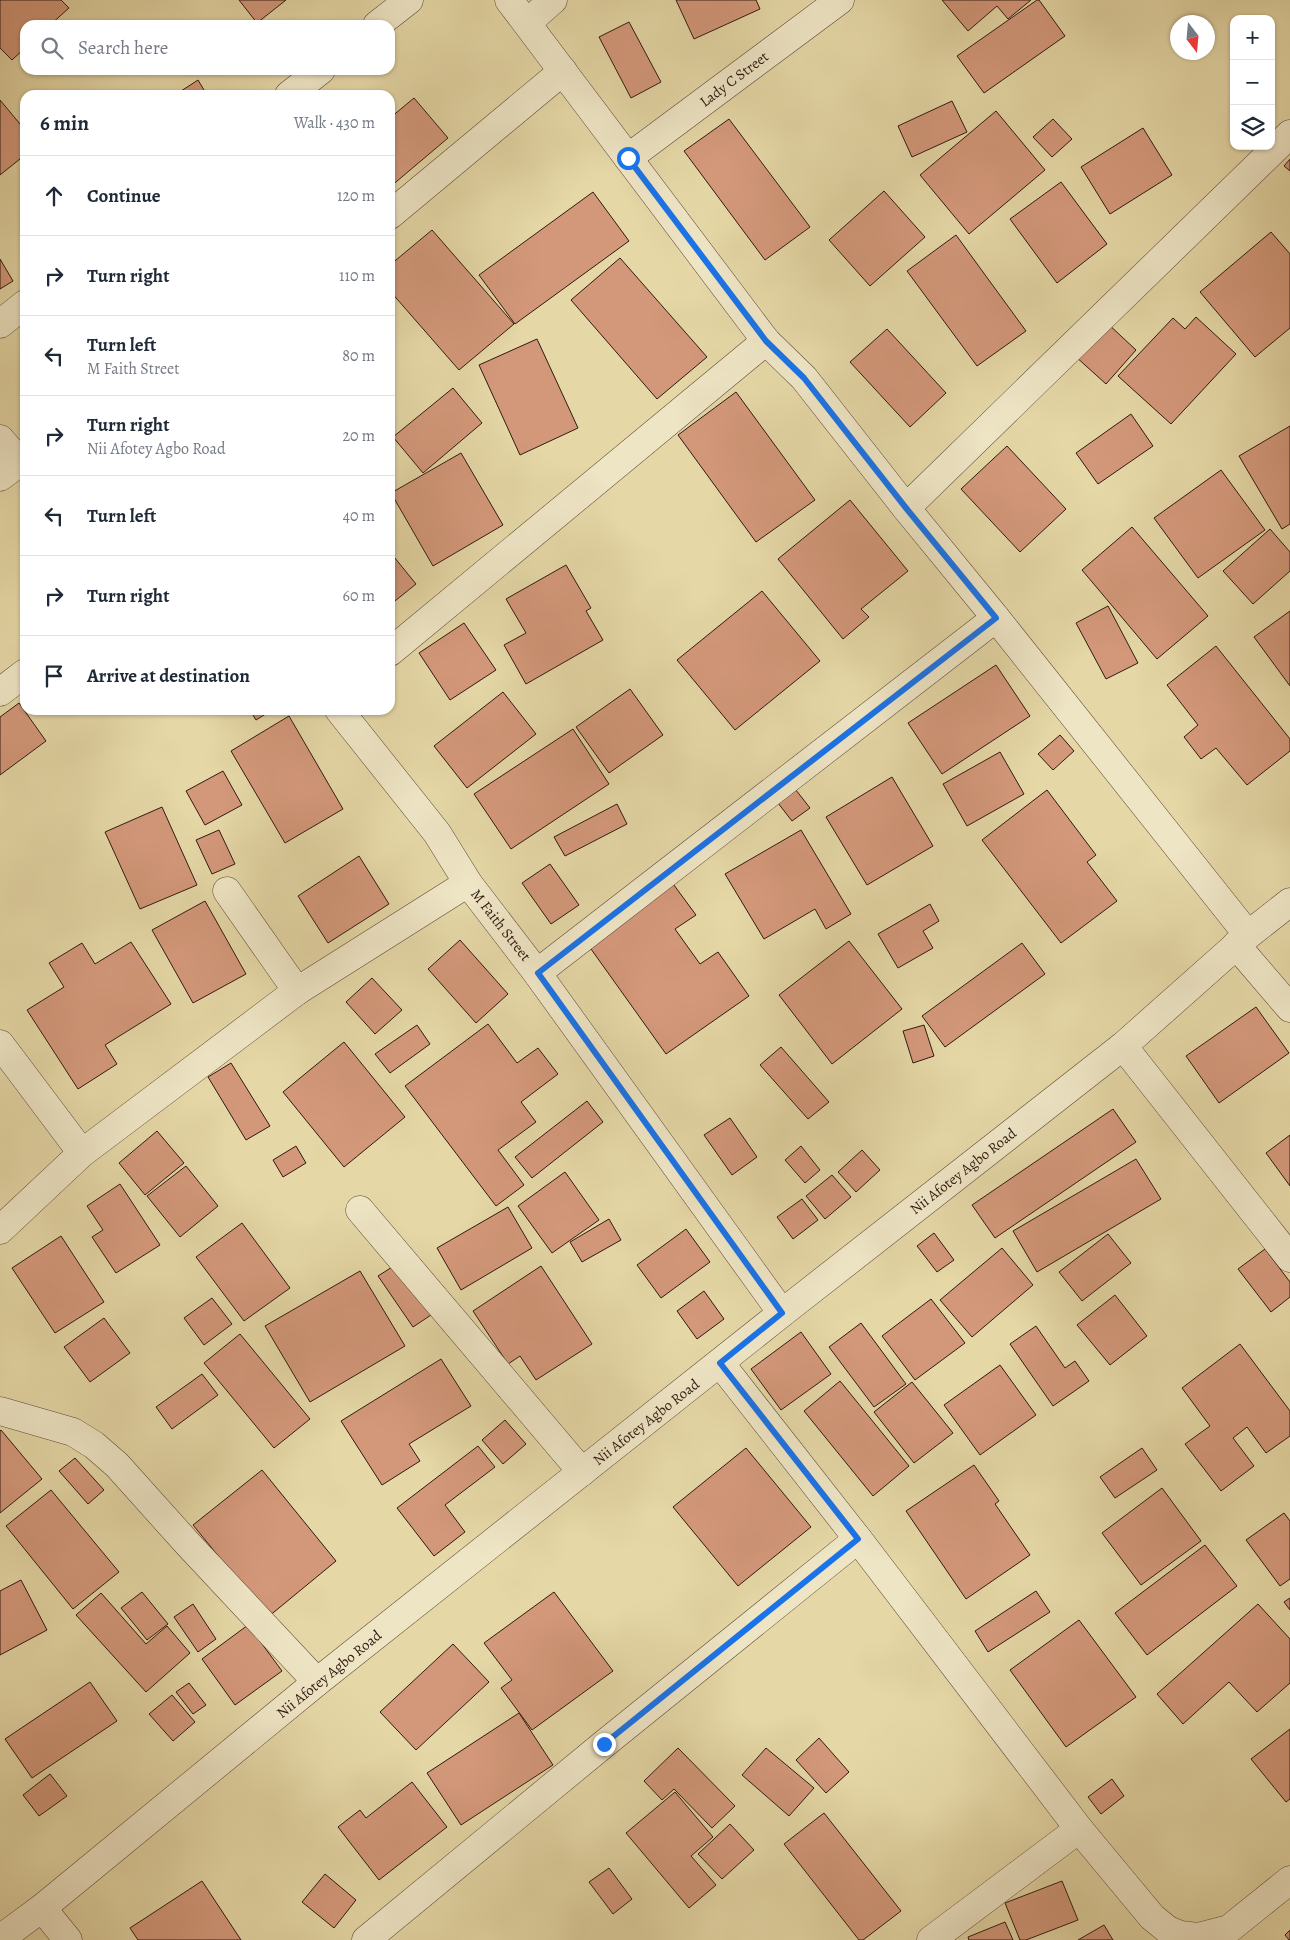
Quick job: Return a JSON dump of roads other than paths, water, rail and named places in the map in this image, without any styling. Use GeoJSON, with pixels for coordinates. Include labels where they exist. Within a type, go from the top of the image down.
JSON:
{"type":"FeatureCollection","features":[{"type":"Feature","properties":{"kind":"street"},"geometry":{"type":"LineString","coordinates":[[383,20],[409,0]]}},
{"type":"Feature","properties":{"kind":"street"},"geometry":{"type":"LineString","coordinates":[[509,0],[766,341],[804,378],[906,508],[996,618],[1242,940],[1290,1008]]}},
{"type":"Feature","properties":{"kind":"street"},"geometry":{"type":"LineString","coordinates":[[527,23],[553,0]]}},
{"type":"Feature","properties":{"kind":"street","name":"Lady C Street"},"geometry":{"type":"LineString","coordinates":[[628,158],[840,0]]}},
{"type":"Feature","properties":{"kind":"street"},"geometry":{"type":"LineString","coordinates":[[395,211],[563,71]]}},
{"type":"Feature","properties":{"kind":"street"},"geometry":{"type":"LineString","coordinates":[[295,90],[314,75]]}},
{"type":"Feature","properties":{"kind":"street"},"geometry":{"type":"LineString","coordinates":[[906,508],[1290,134]]}},
{"type":"Feature","properties":{"kind":"street"},"geometry":{"type":"LineString","coordinates":[[0,324],[20,308]]}},
{"type":"Feature","properties":{"kind":"street"},"geometry":{"type":"LineString","coordinates":[[395,648],[766,341]]}},
{"type":"Feature","properties":{"kind":"street"},"geometry":{"type":"LineString","coordinates":[[0,439],[15,468]]}},
{"type":"Feature","properties":{"kind":"street"},"geometry":{"type":"LineString","coordinates":[[538,973],[996,618]]}},
{"type":"Feature","properties":{"kind":"street"},"geometry":{"type":"LineString","coordinates":[[0,692],[20,677]]}},
{"type":"Feature","properties":{"kind":"street","name":"M Faith Street"},"geometry":{"type":"LineString","coordinates":[[343,715],[437,833],[468,883],[538,973],[782,1313]]}},
{"type":"Feature","properties":{"kind":"street"},"geometry":{"type":"LineString","coordinates":[[0,1230],[82,1153],[297,991],[468,883]]}},
{"type":"Feature","properties":{"kind":"street"},"geometry":{"type":"LineString","coordinates":[[227,891],[297,991]]}},
{"type":"Feature","properties":{"kind":"street","name":"Nii Afotey Agbo Road"},"geometry":{"type":"LineString","coordinates":[[0,1940],[42,1908],[317,1682],[782,1313],[1123,1046],[1242,940],[1290,902]]}},
{"type":"Feature","properties":{"kind":"street"},"geometry":{"type":"LineString","coordinates":[[0,1044],[82,1153]]}},
{"type":"Feature","properties":{"kind":"street"},"geometry":{"type":"LineString","coordinates":[[1123,1046],[1290,1258]]}},
{"type":"Feature","properties":{"kind":"street"},"geometry":{"type":"LineString","coordinates":[[360,1210],[582,1472]]}},
{"type":"Feature","properties":{"kind":"street"},"geometry":{"type":"LineString","coordinates":[[720,1363],[858,1539],[1079,1829],[1152,1917],[1168,1930],[1180,1935],[1234,1934],[1290,1880]]}},
{"type":"Feature","properties":{"kind":"street"},"geometry":{"type":"LineString","coordinates":[[0,1411],[73,1432],[94,1445],[118,1465],[187,1543],[317,1682]]}},
{"type":"Feature","properties":{"kind":"street"},"geometry":{"type":"LineString","coordinates":[[366,1940],[604,1744],[858,1539]]}},
{"type":"Feature","properties":{"kind":"street"},"geometry":{"type":"LineString","coordinates":[[931,1940],[1079,1829]]}},
{"type":"Feature","properties":{"kind":"street"},"geometry":{"type":"LineString","coordinates":[[42,1908],[68,1940]]}}]}
